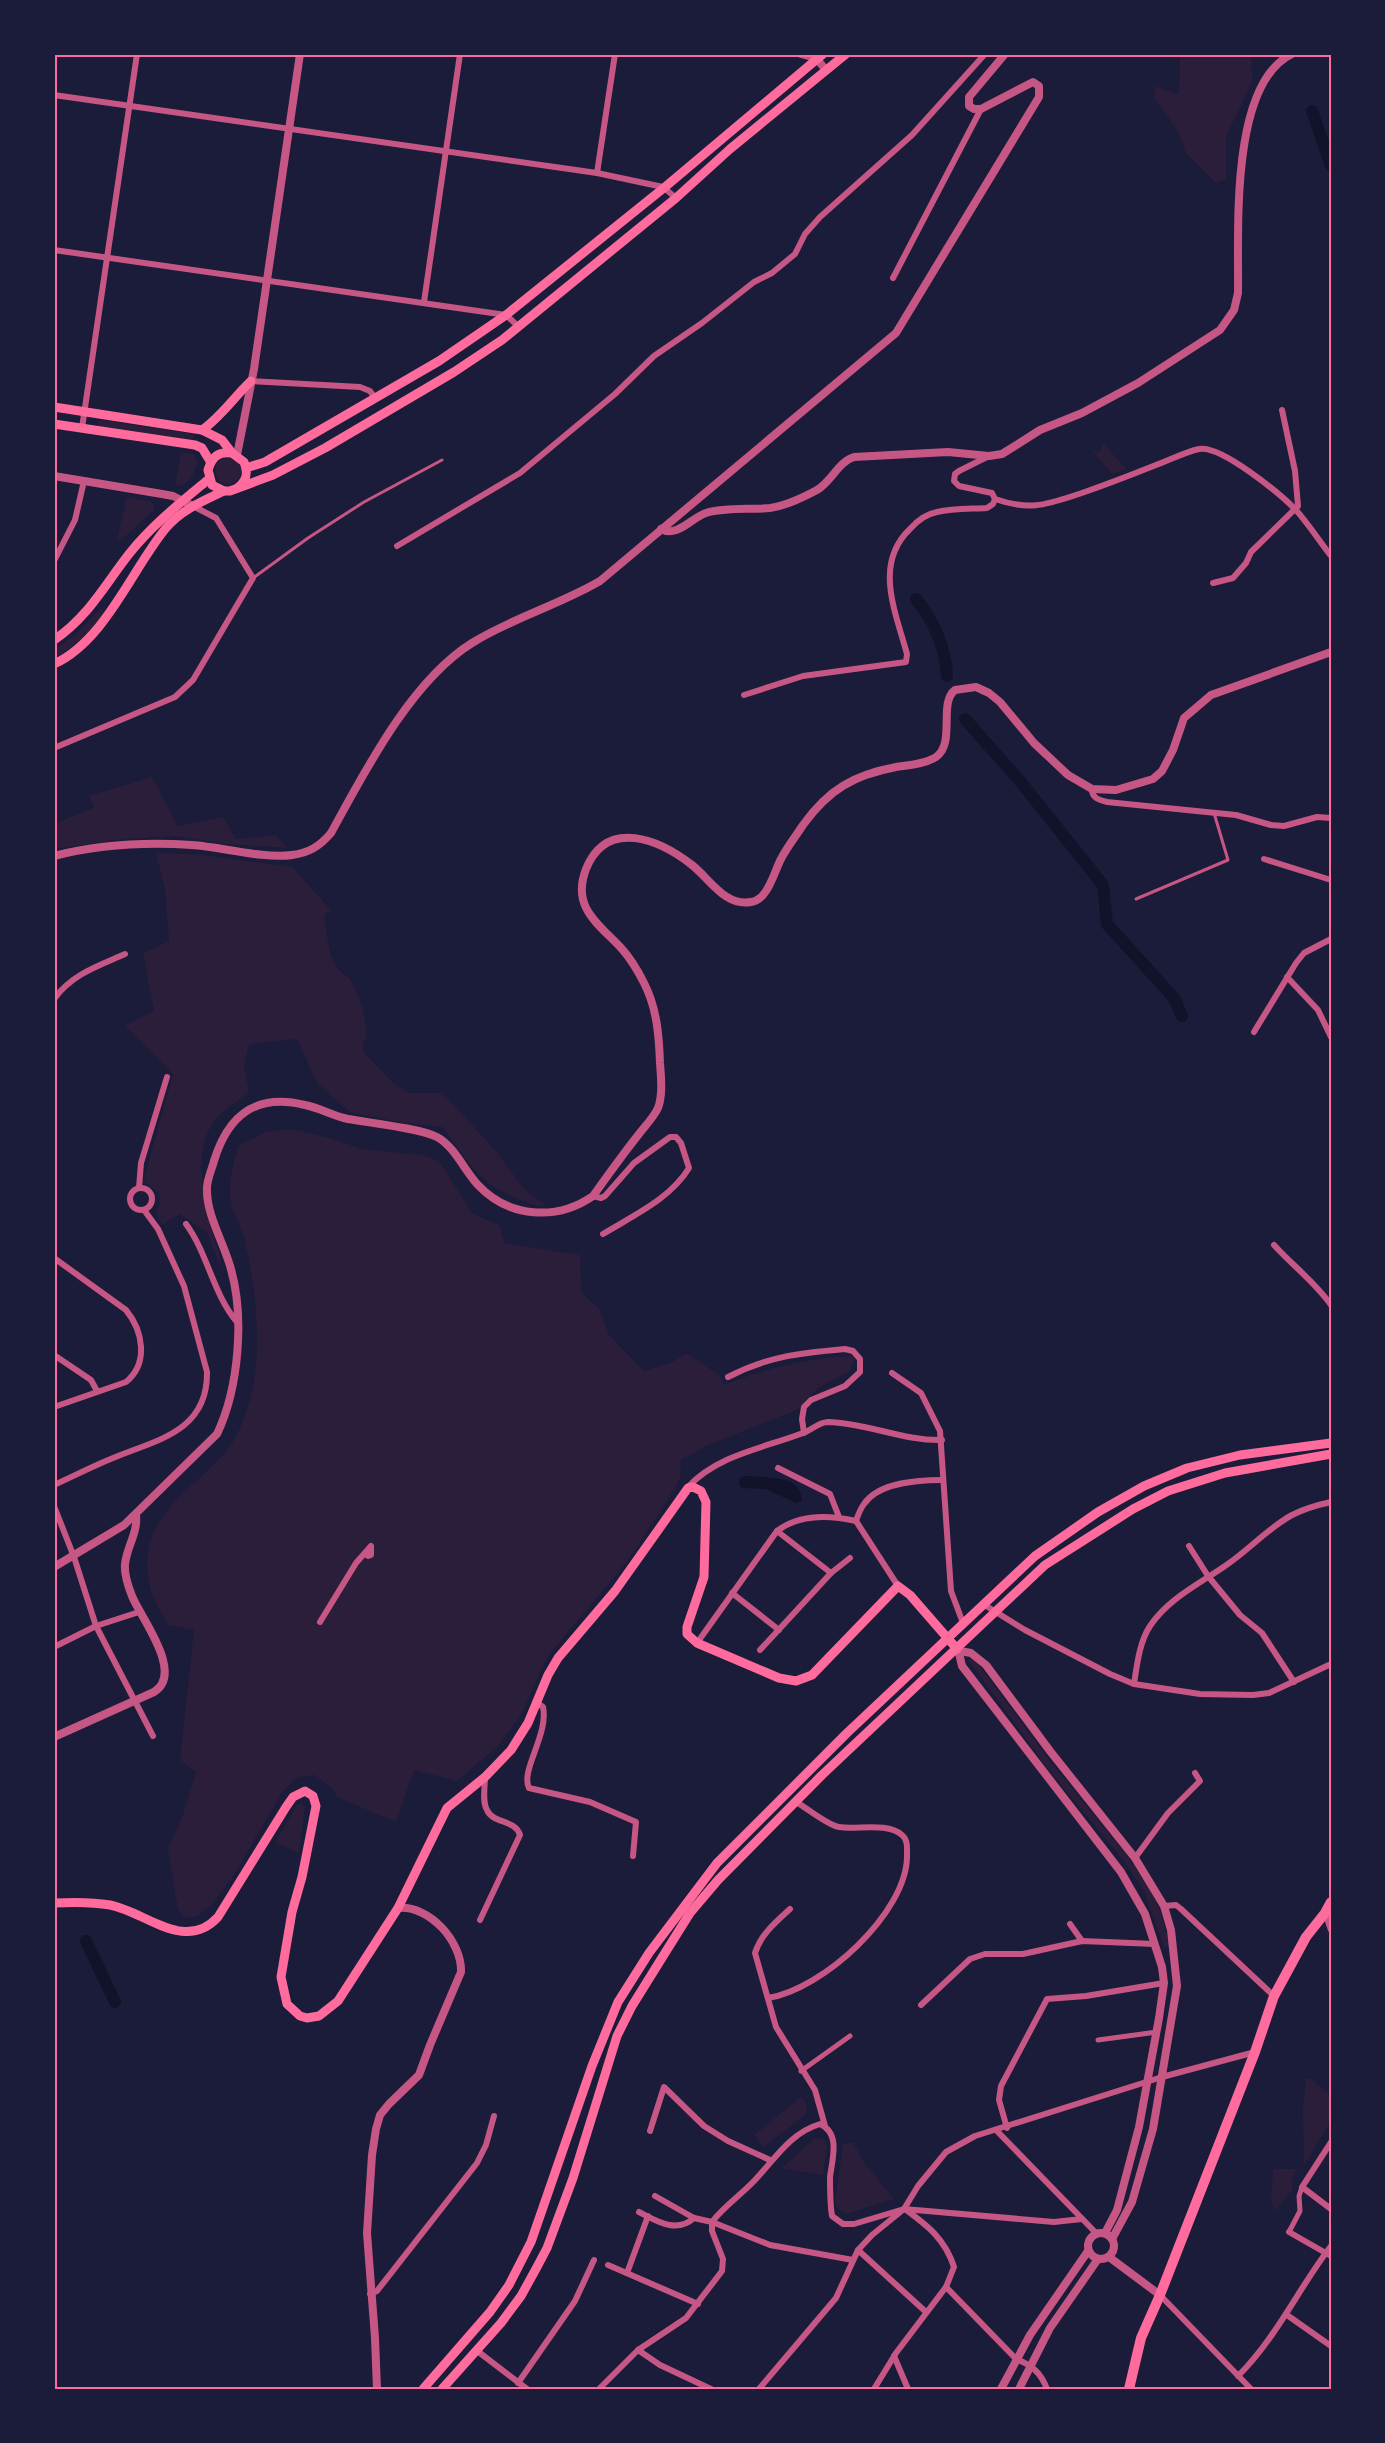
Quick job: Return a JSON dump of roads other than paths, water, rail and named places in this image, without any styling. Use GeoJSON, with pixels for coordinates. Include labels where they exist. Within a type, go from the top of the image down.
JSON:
{"type":"FeatureCollection","features":[{"type":"Feature","properties":{"kind":"main road"},"geometry":{"type":"LineString","coordinates":[[54,664],[72,652],[94,632],[114,607],[167,527],[193,506],[224,491],[266,478],[325,448],[454,372],[519,327],[846,54]]}},
{"type":"Feature","properties":{"kind":"main road"},"geometry":{"type":"LineString","coordinates":[[246,468],[262,464],[418,373],[507,315],[665,187],[820,56]]}},
{"type":"Feature","properties":{"kind":"main road"},"geometry":{"type":"LineString","coordinates":[[418,373],[427,388]]}},
{"type":"Feature","properties":{"kind":"main road"},"geometry":{"type":"LineString","coordinates":[[202,430],[214,422],[251,381]]}},
{"type":"Feature","properties":{"kind":"main road"},"geometry":{"type":"LineString","coordinates":[[54,407],[202,430],[222,440],[246,468],[245,480],[236,489]]}},
{"type":"Feature","properties":{"kind":"main road"},"geometry":{"type":"LineString","coordinates":[[54,424],[195,445],[202,448],[210,461]]}},
{"type":"Feature","properties":{"kind":"main road"},"geometry":{"type":"LineString","coordinates":[[224,491],[212,485],[209,479],[210,461],[220,453],[234,454]]}},
{"type":"Feature","properties":{"kind":"main road"},"geometry":{"type":"LineString","coordinates":[[54,640],[68,631],[94,605],[128,555],[158,521],[209,479]]}},
{"type":"Feature","properties":{"kind":"main road"},"geometry":{"type":"LineString","coordinates":[[423,2389],[490,2312],[520,2266],[556,2173],[604,2033],[618,2002],[649,1953],[717,1863],[847,1733],[1035,1556],[1098,1512],[1144,1486],[1187,1468],[1240,1455],[1331,1443]]}},
{"type":"Feature","properties":{"kind":"main road"},"geometry":{"type":"LineString","coordinates":[[442,2389],[501,2323],[521,2296],[547,2248],[573,2178],[617,2036],[632,2006],[690,1913],[718,1880],[796,1802],[958,1650],[1044,1565],[1133,1509],[1168,1491],[1225,1473],[1331,1454]]}},
{"type":"Feature","properties":{"kind":"main road"},"geometry":{"type":"LineString","coordinates":[[54,1903],[112,1906],[170,1928],[195,1932],[204,1930],[218,1917],[293,1797],[305,1791],[313,1796],[316,1806],[302,1876],[292,1912],[281,1977],[285,2000],[291,2009],[307,2018],[319,2016],[338,2001],[398,1908],[447,1808],[485,1777],[515,1745],[528,1723],[558,1658],[615,1591],[688,1488],[701,1491],[706,1502],[704,1577],[687,1627],[687,1634],[697,1643],[779,1678],[796,1681],[804,1679],[812,1675],[898,1586],[910,1595],[958,1650]]}},
{"type":"Feature","properties":{"kind":"main road"},"geometry":{"type":"LineString","coordinates":[[1129,2389],[1141,2338],[1255,2052],[1274,1996],[1306,1937],[1331,1902]]}},
{"type":"Feature","properties":{"kind":"street"},"geometry":{"type":"LineString","coordinates":[[82,428],[137,54]]}},
{"type":"Feature","properties":{"kind":"street"},"geometry":{"type":"LineString","coordinates":[[234,454],[251,381],[300,54]]}},
{"type":"Feature","properties":{"kind":"street"},"geometry":{"type":"LineString","coordinates":[[424,302],[460,54]]}},
{"type":"Feature","properties":{"kind":"street"},"geometry":{"type":"LineString","coordinates":[[597,173],[615,54]]}},
{"type":"Feature","properties":{"kind":"street"},"geometry":{"type":"LineString","coordinates":[[801,54],[820,56],[826,70]]}},
{"type":"Feature","properties":{"kind":"street"},"geometry":{"type":"LineString","coordinates":[[397,546],[520,472],[615,394],[654,356],[702,323],[754,282],[772,273],[795,254],[806,234],[820,218],[912,135],[985,54]]}},
{"type":"Feature","properties":{"kind":"street"},"geometry":{"type":"LineString","coordinates":[[54,856],[134,846],[191,845],[286,856],[315,849],[331,833],[393,726],[444,666],[471,644],[509,622],[600,581],[902,327],[986,182],[1039,97],[1039,86],[1033,82],[1027,83],[981,109],[969,106],[969,98],[1005,54]]}},
{"type":"Feature","properties":{"kind":"street"},"geometry":{"type":"LineString","coordinates":[[661,529],[667,532],[675,530],[702,514],[715,511],[773,508],[792,501],[826,485],[843,463],[854,457],[948,452],[989,456],[1002,454],[1040,430],[1082,413],[1138,383],[1220,330],[1234,310],[1238,293],[1240,174],[1250,118],[1264,81],[1273,69],[1292,54]]}},
{"type":"Feature","properties":{"kind":"street"},"geometry":{"type":"LineString","coordinates":[[54,95],[597,173],[665,187],[676,198]]}},
{"type":"Feature","properties":{"kind":"street"},"geometry":{"type":"LineString","coordinates":[[893,278],[981,109]]}},
{"type":"Feature","properties":{"kind":"street"},"geometry":{"type":"LineString","coordinates":[[54,250],[507,315],[519,327]]}},
{"type":"Feature","properties":{"kind":"street"},"geometry":{"type":"LineString","coordinates":[[251,381],[360,387],[370,391],[375,398]]}},
{"type":"Feature","properties":{"kind":"street"},"geometry":{"type":"LineString","coordinates":[[1213,583],[1233,578],[1246,563],[1251,552],[1295,510],[1299,499],[1282,410]]}},
{"type":"Feature","properties":{"kind":"street"},"geometry":{"type":"LineString","coordinates":[[989,456],[970,468],[959,471],[955,474],[954,481],[959,486],[992,493],[995,499],[1016,506],[1050,503],[1201,449],[1219,453],[1263,483],[1295,510],[1331,556]]}},
{"type":"Feature","properties":{"kind":"street"},"geometry":{"type":"LineString","coordinates":[[54,476],[162,494],[193,506],[216,518],[253,578],[193,680],[175,697],[54,748]]}},
{"type":"Feature","properties":{"kind":"street"},"geometry":{"type":"LineString","coordinates":[[54,561],[75,520],[84,481]]}},
{"type":"Feature","properties":{"kind":"street"},"geometry":{"type":"LineString","coordinates":[[744,695],[803,676],[906,662],[907,654],[890,591],[891,558],[896,546],[904,534],[924,517],[936,512],[987,508],[993,504],[995,499]]}},
{"type":"Feature","properties":{"kind":"street"},"geometry":{"type":"LineString","coordinates":[[54,1567],[124,1526],[217,1434],[230,1401],[238,1341],[231,1267],[211,1210],[207,1187],[223,1138],[233,1122],[254,1107],[279,1100],[306,1105],[345,1118],[439,1138],[451,1149],[484,1190],[509,1206],[524,1211],[541,1215],[560,1212],[593,1196],[657,1109],[661,1080],[656,1021],[653,1004],[646,987],[623,951],[589,915],[584,905],[582,894],[586,869],[602,846],[614,839],[625,837],[645,840],[680,856],[726,897],[744,903],[758,900],[804,824],[822,801],[837,788],[864,774],[914,764],[934,758],[940,753],[945,738],[952,693],[968,687],[982,689],[1000,702],[1034,743],[1068,775],[1092,789],[1116,790],[1152,779],[1166,766],[1185,718],[1211,695],[1331,652]]}},
{"type":"Feature","properties":{"kind":"street"},"geometry":{"type":"LineString","coordinates":[[1092,789],[1095,797],[1107,802],[1236,814],[1271,825],[1284,826],[1317,817],[1331,818]]}},
{"type":"Feature","properties":{"kind":"street"},"geometry":{"type":"LineString","coordinates":[[1264,859],[1331,880]]}},
{"type":"Feature","properties":{"kind":"street"},"geometry":{"type":"LineString","coordinates":[[1254,1032],[1304,953],[1331,939]]}},
{"type":"Feature","properties":{"kind":"street"},"geometry":{"type":"LineString","coordinates":[[54,999],[63,986],[86,970],[125,954]]}},
{"type":"Feature","properties":{"kind":"street"},"geometry":{"type":"LineString","coordinates":[[1287,977],[1318,1010],[1330,1031]]}},
{"type":"Feature","properties":{"kind":"street"},"geometry":{"type":"LineString","coordinates":[[54,1485],[173,1434],[188,1422],[204,1398],[207,1372],[184,1286],[162,1236],[144,1210],[134,1208],[129,1201],[131,1194],[139,1188],[141,1163],[167,1077]]}},
{"type":"Feature","properties":{"kind":"street"},"geometry":{"type":"LineString","coordinates":[[593,1196],[601,1198],[605,1196],[634,1163],[670,1137],[676,1137],[681,1143],[689,1168],[680,1183],[661,1198],[603,1234]]}},
{"type":"Feature","properties":{"kind":"street"},"geometry":{"type":"LineString","coordinates":[[139,1188],[149,1192],[152,1199],[150,1206],[144,1210]]}},
{"type":"Feature","properties":{"kind":"street"},"geometry":{"type":"LineString","coordinates":[[186,1224],[198,1239],[228,1311],[237,1322]]}},
{"type":"Feature","properties":{"kind":"street"},"geometry":{"type":"LineString","coordinates":[[1274,1245],[1300,1274],[1317,1286],[1331,1305]]}},
{"type":"Feature","properties":{"kind":"street"},"geometry":{"type":"LineString","coordinates":[[54,1258],[119,1303],[134,1319],[141,1340],[141,1360],[134,1376],[126,1382],[54,1407]]}},
{"type":"Feature","properties":{"kind":"street"},"geometry":{"type":"LineString","coordinates":[[728,1377],[751,1364],[781,1356],[845,1349],[853,1351],[860,1359],[860,1372],[845,1386],[811,1400],[804,1407],[802,1419],[804,1433]]}},
{"type":"Feature","properties":{"kind":"street"},"geometry":{"type":"LineString","coordinates":[[54,1355],[91,1380],[97,1391]]}},
{"type":"Feature","properties":{"kind":"street"},"geometry":{"type":"LineString","coordinates":[[892,1373],[921,1393],[942,1440],[951,1591],[963,1623]]}},
{"type":"Feature","properties":{"kind":"street"},"geometry":{"type":"LineString","coordinates":[[688,1488],[706,1470],[775,1441],[804,1433],[824,1422],[849,1424],[920,1440],[942,1440]]}},
{"type":"Feature","properties":{"kind":"street"},"geometry":{"type":"LineString","coordinates":[[778,1468],[830,1494],[839,1517]]}},
{"type":"Feature","properties":{"kind":"street"},"geometry":{"type":"LineString","coordinates":[[856,1521],[862,1506],[877,1492],[888,1487],[927,1480],[943,1480]]}},
{"type":"Feature","properties":{"kind":"street"},"geometry":{"type":"LineString","coordinates":[[1134,1684],[1142,1644],[1149,1627],[1164,1609],[1208,1576],[1225,1567],[1290,1516],[1331,1502]]}},
{"type":"Feature","properties":{"kind":"street"},"geometry":{"type":"LineString","coordinates":[[54,1506],[74,1557],[96,1626],[153,1736]]}},
{"type":"Feature","properties":{"kind":"street"},"geometry":{"type":"LineString","coordinates":[[54,1737],[159,1689],[165,1674],[159,1648],[152,1630],[139,1612],[128,1587],[124,1567],[137,1526],[136,1515]]}},
{"type":"Feature","properties":{"kind":"street"},"geometry":{"type":"LineString","coordinates":[[697,1643],[777,1531],[795,1520],[839,1517],[856,1521],[898,1586]]}},
{"type":"Feature","properties":{"kind":"street"},"geometry":{"type":"LineString","coordinates":[[777,1531],[831,1572]]}},
{"type":"Feature","properties":{"kind":"street"},"geometry":{"type":"LineString","coordinates":[[1189,1546],[1208,1576],[1240,1615],[1262,1633],[1294,1682]]}},
{"type":"Feature","properties":{"kind":"street"},"geometry":{"type":"LineString","coordinates":[[320,1622],[365,1552]]}},
{"type":"Feature","properties":{"kind":"street"},"geometry":{"type":"LineString","coordinates":[[760,1650],[831,1572],[850,1558]]}},
{"type":"Feature","properties":{"kind":"street"},"geometry":{"type":"LineString","coordinates":[[732,1593],[779,1630]]}},
{"type":"Feature","properties":{"kind":"street"},"geometry":{"type":"LineString","coordinates":[[983,1604],[1025,1630],[1134,1684],[1200,1694],[1252,1695],[1269,1693],[1331,1664]]}},
{"type":"Feature","properties":{"kind":"street"},"geometry":{"type":"LineString","coordinates":[[54,1647],[96,1626],[139,1612]]}},
{"type":"Feature","properties":{"kind":"street"},"geometry":{"type":"LineString","coordinates":[[1001,2389],[1030,2335],[1088,2251],[1089,2238],[1105,2235],[1132,2202],[1153,2129],[1162,2077],[1177,1986],[1175,1950],[1164,1906],[1135,1858],[1043,1743],[986,1665],[970,1653],[958,1650],[962,1666],[1121,1872],[1145,1914],[1162,1967],[1164,1983],[1149,2081],[1128,2173],[1117,2210],[1105,2235],[1110,2255],[1160,2295],[1251,2389]]}},
{"type":"Feature","properties":{"kind":"street"},"geometry":{"type":"LineString","coordinates":[[536,1702],[543,1707],[544,1726],[526,1778],[527,1785],[532,1789],[590,1802],[636,1822],[633,1856]]}},
{"type":"Feature","properties":{"kind":"street"},"geometry":{"type":"LineString","coordinates":[[1135,1858],[1168,1813],[1200,1781],[1195,1773]]}},
{"type":"Feature","properties":{"kind":"street"},"geometry":{"type":"LineString","coordinates":[[480,1920],[520,1835],[516,1827],[489,1814],[486,1809],[485,1777]]}},
{"type":"Feature","properties":{"kind":"street"},"geometry":{"type":"LineString","coordinates":[[768,1998],[785,1994],[833,1968],[861,1941],[883,1916],[902,1885],[907,1861],[907,1841],[901,1834],[890,1830],[837,1827],[796,1802]]}},
{"type":"Feature","properties":{"kind":"street"},"geometry":{"type":"LineString","coordinates":[[1164,1906],[1176,1905],[1181,1909],[1274,1996]]}},
{"type":"Feature","properties":{"kind":"street"},"geometry":{"type":"LineString","coordinates":[[376,2389],[375,2338],[367,2233],[376,2129],[380,2115],[389,2103],[419,2075],[461,1972],[462,1961],[459,1952],[442,1927],[413,1909],[398,1908]]}},
{"type":"Feature","properties":{"kind":"street"},"geometry":{"type":"LineString","coordinates":[[790,1909],[767,1930],[758,1942],[755,1953],[780,2037],[815,2090],[825,2126],[833,2140],[830,2188],[832,2217],[843,2224],[854,2224],[904,2209],[1054,2222],[1082,2219]]}},
{"type":"Feature","properties":{"kind":"street"},"geometry":{"type":"LineString","coordinates":[[1325,1913],[1331,1930]]}},
{"type":"Feature","properties":{"kind":"street"},"geometry":{"type":"LineString","coordinates":[[1070,1924],[1082,1941]]}},
{"type":"Feature","properties":{"kind":"street"},"geometry":{"type":"LineString","coordinates":[[921,2004],[970,1959],[986,1954],[1023,1954],[1082,1941],[1155,1944]]}},
{"type":"Feature","properties":{"kind":"street"},"geometry":{"type":"LineString","coordinates":[[1007,2128],[999,2100],[1001,2086],[1047,1999],[1086,1996],[1164,1983]]}},
{"type":"Feature","properties":{"kind":"street"},"geometry":{"type":"LineString","coordinates":[[1098,2040],[1157,2032]]}},
{"type":"Feature","properties":{"kind":"street"},"geometry":{"type":"LineString","coordinates":[[801,2071],[850,2036]]}},
{"type":"Feature","properties":{"kind":"street"},"geometry":{"type":"LineString","coordinates":[[759,2389],[836,2298],[858,2250],[872,2235],[904,2209],[918,2186],[946,2152],[975,2136],[1007,2128],[1162,2077],[1255,2052]]}},
{"type":"Feature","properties":{"kind":"street"},"geometry":{"type":"LineString","coordinates":[[650,2131],[664,2087],[704,2126],[728,2141],[770,2160]]}},
{"type":"Feature","properties":{"kind":"street"},"geometry":{"type":"LineString","coordinates":[[370,2294],[378,2289],[477,2163],[486,2145],[494,2116]]}},
{"type":"Feature","properties":{"kind":"street"},"geometry":{"type":"LineString","coordinates":[[599,2389],[638,2350],[686,2318],[722,2271],[723,2259],[712,2231],[712,2222],[726,2205],[755,2180],[770,2160],[803,2131],[820,2124],[825,2126]]}},
{"type":"Feature","properties":{"kind":"street"},"geometry":{"type":"LineString","coordinates":[[996,2130],[1082,2219],[1105,2235]]}},
{"type":"Feature","properties":{"kind":"street"},"geometry":{"type":"LineString","coordinates":[[1329,2254],[1289,2232],[1300,2211],[1299,2196],[1302,2187],[1331,2142]]}},
{"type":"Feature","properties":{"kind":"street"},"geometry":{"type":"LineString","coordinates":[[1302,2187],[1331,2209]]}},
{"type":"Feature","properties":{"kind":"street"},"geometry":{"type":"LineString","coordinates":[[655,2196],[694,2218],[712,2222],[770,2245],[853,2260]]}},
{"type":"Feature","properties":{"kind":"street"},"geometry":{"type":"LineString","coordinates":[[874,2389],[894,2356],[946,2287],[954,2267],[947,2247],[931,2227],[904,2209]]}},
{"type":"Feature","properties":{"kind":"street"},"geometry":{"type":"LineString","coordinates":[[639,2212],[664,2224],[675,2226],[686,2225],[694,2218]]}},
{"type":"Feature","properties":{"kind":"street"},"geometry":{"type":"LineString","coordinates":[[627,2273],[648,2216]]}},
{"type":"Feature","properties":{"kind":"street"},"geometry":{"type":"LineString","coordinates":[[1238,2376],[1258,2356],[1329,2254],[1331,2246]]}},
{"type":"Feature","properties":{"kind":"street"},"geometry":{"type":"LineString","coordinates":[[858,2250],[926,2312]]}},
{"type":"Feature","properties":{"kind":"street"},"geometry":{"type":"LineString","coordinates":[[1088,2251],[1098,2259]]}},
{"type":"Feature","properties":{"kind":"street"},"geometry":{"type":"LineString","coordinates":[[1019,2389],[1050,2328],[1098,2259],[1110,2255]]}},
{"type":"Feature","properties":{"kind":"street"},"geometry":{"type":"LineString","coordinates":[[519,2383],[575,2301],[594,2260]]}},
{"type":"Feature","properties":{"kind":"street"},"geometry":{"type":"LineString","coordinates":[[608,2265],[698,2304]]}},
{"type":"Feature","properties":{"kind":"street"},"geometry":{"type":"LineString","coordinates":[[946,2287],[1016,2359],[1030,2365],[1039,2374],[1047,2389]]}},
{"type":"Feature","properties":{"kind":"street"},"geometry":{"type":"LineString","coordinates":[[1287,2315],[1331,2346]]}},
{"type":"Feature","properties":{"kind":"street"},"geometry":{"type":"LineString","coordinates":[[476,2350],[527,2389]]}},
{"type":"Feature","properties":{"kind":"street"},"geometry":{"type":"LineString","coordinates":[[638,2350],[660,2365],[711,2389]]}},
{"type":"Feature","properties":{"kind":"street"},"geometry":{"type":"LineString","coordinates":[[894,2356],[909,2388]]}},
{"type":"Feature","properties":{"kind":"lane"},"geometry":{"type":"LineString","coordinates":[[253,578],[364,501],[442,460]]}},
{"type":"Feature","properties":{"kind":"lane"},"geometry":{"type":"LineString","coordinates":[[1136,898],[1228,860],[1214,812]]}},
{"type":"Feature","properties":{"kind":"waterway"},"geometry":{"type":"LineString","coordinates":[[1312,111],[1331,165]]}},
{"type":"Feature","properties":{"kind":"waterway"},"geometry":{"type":"LineString","coordinates":[[916,599],[937,635],[944,655],[947,676]]}},
{"type":"Feature","properties":{"kind":"waterway"},"geometry":{"type":"LineString","coordinates":[[965,719],[1019,780],[1103,885],[1107,924],[1174,998],[1182,1016]]}},
{"type":"Feature","properties":{"kind":"waterway"},"geometry":{"type":"LineString","coordinates":[[745,1482],[766,1483]]}},
{"type":"Feature","properties":{"kind":"waterway"},"geometry":{"type":"LineString","coordinates":[[86,1941],[115,2002]]}}]}
